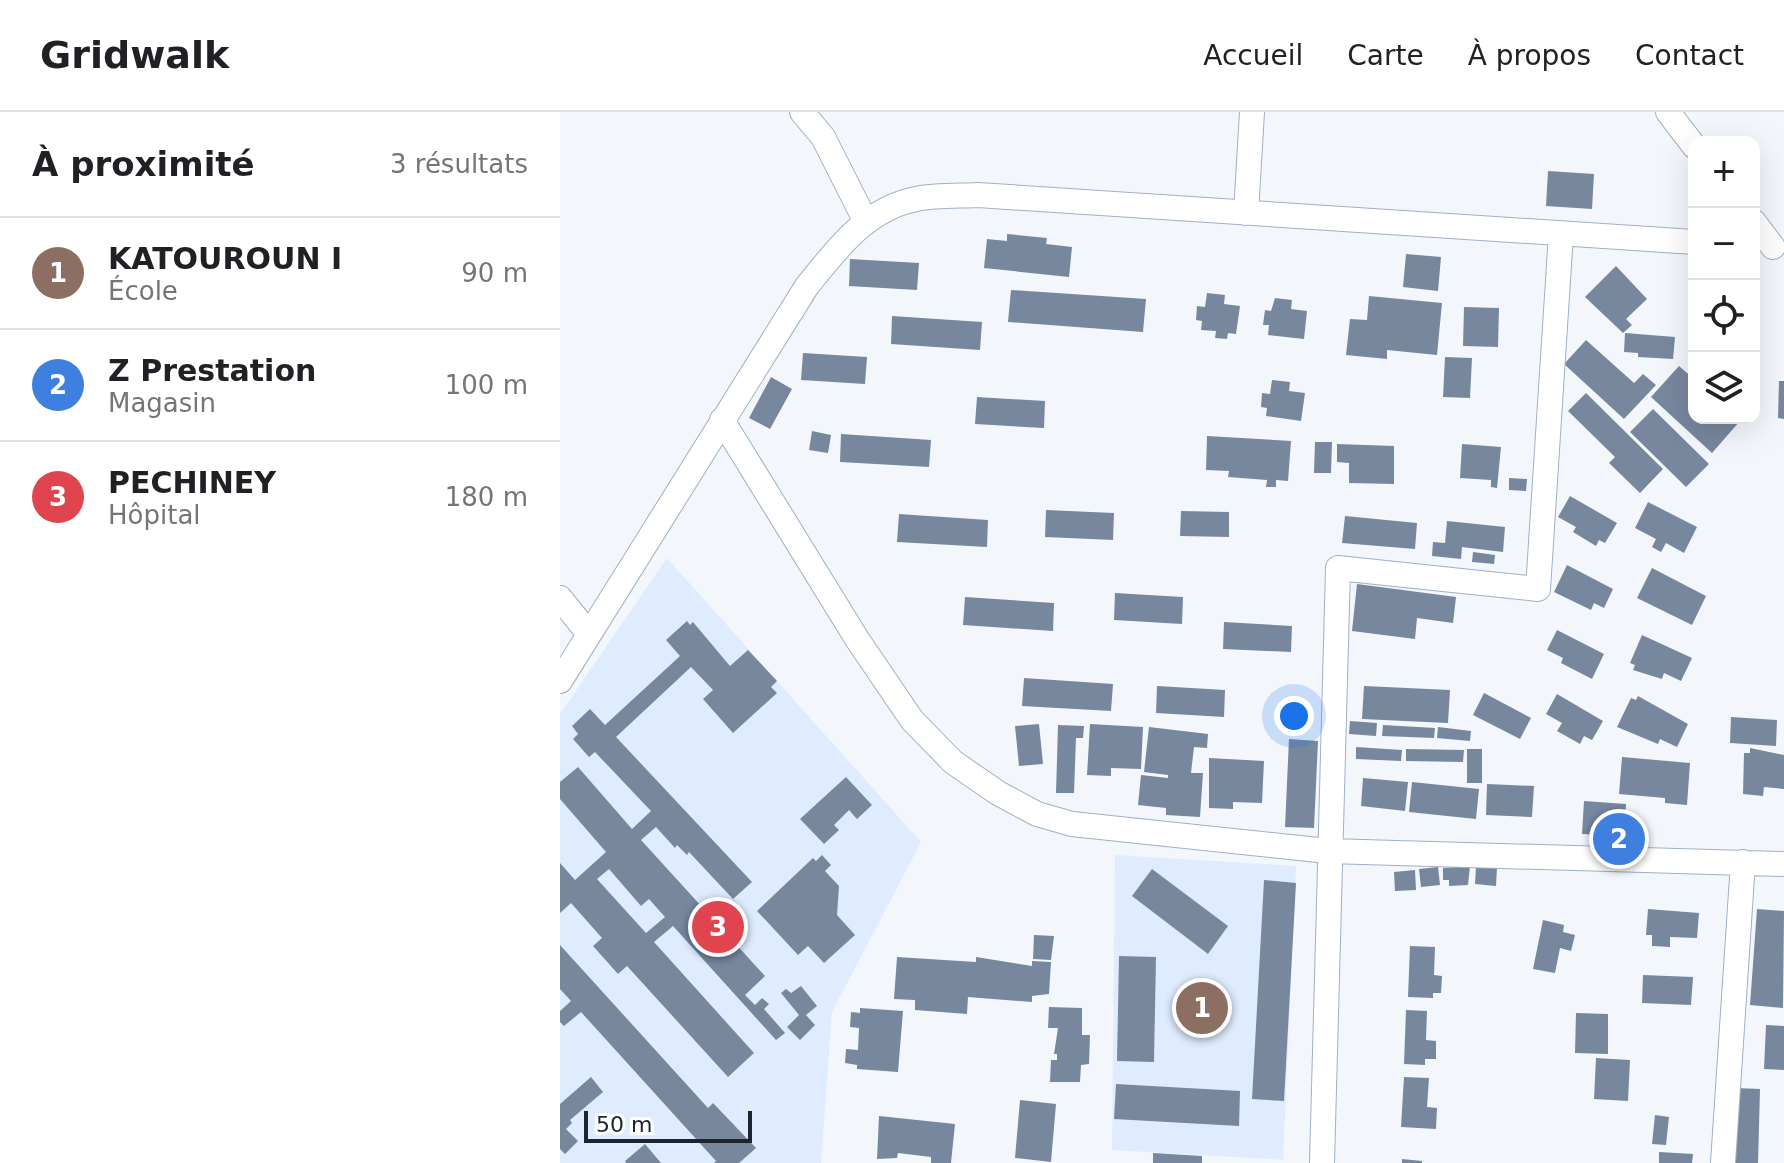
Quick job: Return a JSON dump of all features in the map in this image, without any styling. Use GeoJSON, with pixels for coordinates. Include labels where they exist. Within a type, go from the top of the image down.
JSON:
{"type":"FeatureCollection","features":[{"type":"Feature","properties":{"kind":"street"},"geometry":{"type":"LineString","coordinates":[[802,112],[823,137],[866,222]]}},
{"type":"Feature","properties":{"kind":"street"},"geometry":{"type":"LineString","coordinates":[[1246,213],[1252,112]]}},
{"type":"Feature","properties":{"kind":"street"},"geometry":{"type":"LineString","coordinates":[[1668,112],[1688,138]]}},
{"type":"Feature","properties":{"kind":"street"},"geometry":{"type":"LineString","coordinates":[[560,681],[807,286],[847,237],[880,212],[916,199],[978,195],[1688,242]]}},
{"type":"Feature","properties":{"kind":"street"},"geometry":{"type":"LineString","coordinates":[[1322,1163],[1326,1110],[1328,851],[1338,568],[1538,589],[1561,234]]}},
{"type":"Feature","properties":{"kind":"street"},"geometry":{"type":"LineString","coordinates":[[722,420],[857,639],[912,720],[953,762],[1037,814],[1072,824],[1328,851],[1784,864]]}},
{"type":"Feature","properties":{"kind":"street"},"geometry":{"type":"LineString","coordinates":[[560,598],[589,634]]}},
{"type":"Feature","properties":{"kind":"street"},"geometry":{"type":"LineString","coordinates":[[1723,1163],[1743,862]]}},
{"type":"Feature","properties":{"kind":"shaded area"},"geometry":{"type":"Polygon","coordinates":[[[667,558],[921,842],[832,1012],[821,1163],[560,1163],[560,714],[667,558]]]}},
{"type":"Feature","properties":{"kind":"shaded area"},"geometry":{"type":"Polygon","coordinates":[[[1115,855],[1296,866],[1283,1160],[1112,1150],[1115,855]]]}},
{"type":"Feature","properties":{"kind":"building"},"geometry":{"type":"Polygon","coordinates":[[[1548,171],[1594,174],[1592,209],[1546,206],[1548,171]]]}},
{"type":"Feature","properties":{"kind":"building"},"geometry":{"type":"Polygon","coordinates":[[[1007,234],[1047,238],[1046,244],[1072,247],[1069,277],[984,268],[987,239],[1007,241],[1007,234]]]}},
{"type":"Feature","properties":{"kind":"building"},"geometry":{"type":"Polygon","coordinates":[[[1406,254],[1441,257],[1438,291],[1403,287],[1406,254]]]}},
{"type":"Feature","properties":{"kind":"building"},"geometry":{"type":"Polygon","coordinates":[[[850,259],[919,263],[917,290],[849,286],[850,259]]]}},
{"type":"Feature","properties":{"kind":"building"},"geometry":{"type":"Polygon","coordinates":[[[1616,266],[1647,299],[1626,319],[1632,325],[1623,333],[1585,297],[1616,266]]]}},
{"type":"Feature","properties":{"kind":"building"},"geometry":{"type":"Polygon","coordinates":[[[1011,290],[1146,299],[1143,332],[1008,322],[1011,290]]]}},
{"type":"Feature","properties":{"kind":"building"},"geometry":{"type":"Polygon","coordinates":[[[1207,293],[1225,295],[1224,304],[1240,306],[1236,334],[1228,333],[1227,339],[1215,338],[1216,331],[1201,330],[1202,321],[1196,320],[1197,306],[1205,307],[1207,293]]]}},
{"type":"Feature","properties":{"kind":"building"},"geometry":{"type":"Polygon","coordinates":[[[1369,296],[1442,303],[1437,355],[1387,350],[1387,359],[1346,355],[1350,319],[1367,320],[1369,296]]]}},
{"type":"Feature","properties":{"kind":"building"},"geometry":{"type":"Polygon","coordinates":[[[1275,298],[1292,300],[1291,309],[1307,311],[1304,339],[1268,335],[1269,325],[1263,325],[1265,310],[1271,311],[1275,298]]]}},
{"type":"Feature","properties":{"kind":"building"},"geometry":{"type":"Polygon","coordinates":[[[1464,307],[1499,308],[1498,347],[1463,346],[1464,307]]]}},
{"type":"Feature","properties":{"kind":"building"},"geometry":{"type":"Polygon","coordinates":[[[892,316],[982,322],[980,350],[891,344],[892,316]]]}},
{"type":"Feature","properties":{"kind":"building"},"geometry":{"type":"Polygon","coordinates":[[[1625,333],[1675,337],[1673,359],[1638,357],[1638,353],[1624,352],[1625,333]]]}},
{"type":"Feature","properties":{"kind":"building"},"geometry":{"type":"Polygon","coordinates":[[[1586,340],[1634,383],[1643,374],[1656,385],[1624,419],[1564,364],[1586,340]]]}},
{"type":"Feature","properties":{"kind":"building"},"geometry":{"type":"Polygon","coordinates":[[[803,353],[867,357],[865,384],[801,380],[803,353]]]}},
{"type":"Feature","properties":{"kind":"building"},"geometry":{"type":"Polygon","coordinates":[[[1445,357],[1472,358],[1470,398],[1443,397],[1445,357]]]}},
{"type":"Feature","properties":{"kind":"building"},"geometry":{"type":"Polygon","coordinates":[[[1679,366],[1688,374],[1688,424],[1737,424],[1712,453],[1651,397],[1679,366]]]}},
{"type":"Feature","properties":{"kind":"building"},"geometry":{"type":"Polygon","coordinates":[[[771,377],[792,389],[770,429],[749,418],[771,377]]]}},
{"type":"Feature","properties":{"kind":"building"},"geometry":{"type":"Polygon","coordinates":[[[1272,380],[1290,382],[1289,391],[1305,393],[1301,421],[1266,416],[1267,408],[1261,407],[1262,393],[1270,394],[1272,380]]]}},
{"type":"Feature","properties":{"kind":"building"},"geometry":{"type":"Polygon","coordinates":[[[1779,381],[1784,381],[1784,419],[1778,418],[1779,381]]]}},
{"type":"Feature","properties":{"kind":"building"},"geometry":{"type":"Polygon","coordinates":[[[1586,393],[1663,469],[1640,493],[1609,463],[1615,457],[1568,411],[1586,393]]]}},
{"type":"Feature","properties":{"kind":"building"},"geometry":{"type":"Polygon","coordinates":[[[977,397],[1045,401],[1044,428],[975,424],[977,397]]]}},
{"type":"Feature","properties":{"kind":"building"},"geometry":{"type":"Polygon","coordinates":[[[1653,409],[1709,464],[1686,487],[1630,432],[1653,409]]]}},
{"type":"Feature","properties":{"kind":"building"},"geometry":{"type":"Polygon","coordinates":[[[812,431],[831,435],[828,453],[809,450],[812,431]]]}},
{"type":"Feature","properties":{"kind":"building"},"geometry":{"type":"Polygon","coordinates":[[[841,434],[931,440],[929,467],[840,462],[841,434]]]}},
{"type":"Feature","properties":{"kind":"building"},"geometry":{"type":"Polygon","coordinates":[[[1207,436],[1291,441],[1288,481],[1276,480],[1276,487],[1266,487],[1267,480],[1228,477],[1229,471],[1206,470],[1207,436]]]}},
{"type":"Feature","properties":{"kind":"building"},"geometry":{"type":"Polygon","coordinates":[[[1315,442],[1332,442],[1331,473],[1314,473],[1315,442]]]}},
{"type":"Feature","properties":{"kind":"building"},"geometry":{"type":"Polygon","coordinates":[[[1337,444],[1394,446],[1394,484],[1349,483],[1349,463],[1337,462],[1337,444]]]}},
{"type":"Feature","properties":{"kind":"building"},"geometry":{"type":"Polygon","coordinates":[[[1462,444],[1501,447],[1497,488],[1491,487],[1491,480],[1460,478],[1462,444]]]}},
{"type":"Feature","properties":{"kind":"building"},"geometry":{"type":"Polygon","coordinates":[[[1509,478],[1527,479],[1526,491],[1509,490],[1509,478]]]}},
{"type":"Feature","properties":{"kind":"building"},"geometry":{"type":"Polygon","coordinates":[[[1570,496],[1617,523],[1605,543],[1599,540],[1596,546],[1573,532],[1576,527],[1558,517],[1570,496]]]}},
{"type":"Feature","properties":{"kind":"building"},"geometry":{"type":"Polygon","coordinates":[[[1648,502],[1697,527],[1684,553],[1666,543],[1661,552],[1652,547],[1656,539],[1635,528],[1648,502]]]}},
{"type":"Feature","properties":{"kind":"building"},"geometry":{"type":"Polygon","coordinates":[[[1046,510],[1114,513],[1113,540],[1045,537],[1046,510]]]}},
{"type":"Feature","properties":{"kind":"building"},"geometry":{"type":"Polygon","coordinates":[[[1181,511],[1229,512],[1229,537],[1180,536],[1181,511]]]}},
{"type":"Feature","properties":{"kind":"building"},"geometry":{"type":"Polygon","coordinates":[[[899,514],[988,520],[987,547],[897,542],[899,514]]]}},
{"type":"Feature","properties":{"kind":"building"},"geometry":{"type":"Polygon","coordinates":[[[1345,516],[1417,523],[1415,549],[1342,543],[1345,516]]]}},
{"type":"Feature","properties":{"kind":"building"},"geometry":{"type":"Polygon","coordinates":[[[1447,521],[1505,527],[1503,552],[1462,547],[1461,559],[1432,556],[1433,542],[1445,543],[1447,521]]]}},
{"type":"Feature","properties":{"kind":"building"},"geometry":{"type":"Polygon","coordinates":[[[1473,552],[1495,555],[1494,564],[1472,562],[1473,552]]]}},
{"type":"Feature","properties":{"kind":"building"},"geometry":{"type":"Polygon","coordinates":[[[1567,565],[1613,589],[1604,608],[1594,603],[1591,610],[1554,592],[1567,565]]]}},
{"type":"Feature","properties":{"kind":"building"},"geometry":{"type":"Polygon","coordinates":[[[1652,568],[1706,596],[1692,625],[1637,598],[1652,568]]]}},
{"type":"Feature","properties":{"kind":"building"},"geometry":{"type":"Polygon","coordinates":[[[1357,584],[1456,597],[1453,623],[1417,618],[1415,639],[1352,631],[1357,584]]]}},
{"type":"Feature","properties":{"kind":"building"},"geometry":{"type":"Polygon","coordinates":[[[1115,593],[1183,597],[1182,624],[1114,620],[1115,593]]]}},
{"type":"Feature","properties":{"kind":"building"},"geometry":{"type":"Polygon","coordinates":[[[965,597],[1054,603],[1053,631],[963,625],[965,597]]]}},
{"type":"Feature","properties":{"kind":"building"},"geometry":{"type":"Polygon","coordinates":[[[687,621],[690,625],[693,622],[730,666],[748,650],[777,681],[771,687],[777,693],[733,733],[703,699],[713,690],[691,667],[616,737],[752,882],[733,899],[689,852],[687,855],[677,845],[675,848],[656,827],[641,840],[765,976],[745,995],[755,1005],[762,998],[769,1004],[764,1009],[785,1033],[776,1040],[673,926],[654,942],[754,1053],[728,1077],[627,966],[618,974],[593,946],[602,938],[571,903],[560,913],[560,863],[575,880],[606,852],[560,799],[560,782],[578,767],[632,829],[651,811],[595,752],[589,757],[573,739],[578,734],[572,726],[590,709],[605,725],[680,656],[666,640],[687,621]],[[609,869],[597,879],[646,933],[665,917],[649,899],[641,906],[609,869]]]}},
{"type":"Feature","properties":{"kind":"building"},"geometry":{"type":"Polygon","coordinates":[[[1224,622],[1292,626],[1291,652],[1223,649],[1224,622]]]}},
{"type":"Feature","properties":{"kind":"building"},"geometry":{"type":"Polygon","coordinates":[[[1557,630],[1604,654],[1592,679],[1561,663],[1563,658],[1547,650],[1557,630]]]}},
{"type":"Feature","properties":{"kind":"building"},"geometry":{"type":"Polygon","coordinates":[[[1642,635],[1692,658],[1681,681],[1664,673],[1662,679],[1633,670],[1635,665],[1630,663],[1642,635]]]}},
{"type":"Feature","properties":{"kind":"building"},"geometry":{"type":"Polygon","coordinates":[[[1024,678],[1113,684],[1111,711],[1022,706],[1024,678]]]}},
{"type":"Feature","properties":{"kind":"building"},"geometry":{"type":"Polygon","coordinates":[[[1157,686],[1225,690],[1224,717],[1156,713],[1157,686]]]}},
{"type":"Feature","properties":{"kind":"building"},"geometry":{"type":"Polygon","coordinates":[[[1364,686],[1450,690],[1448,723],[1362,719],[1364,686]]]}},
{"type":"Feature","properties":{"kind":"building"},"geometry":{"type":"Polygon","coordinates":[[[1484,693],[1531,718],[1520,739],[1473,715],[1484,693]]]}},
{"type":"Feature","properties":{"kind":"building"},"geometry":{"type":"Polygon","coordinates":[[[1557,694],[1603,721],[1592,740],[1584,736],[1580,744],[1557,731],[1562,723],[1546,714],[1557,694]]]}},
{"type":"Feature","properties":{"kind":"building"},"geometry":{"type":"Polygon","coordinates":[[[1638,696],[1688,724],[1677,747],[1660,739],[1658,744],[1617,727],[1631,698],[1636,700],[1638,696]]]}},
{"type":"Feature","properties":{"kind":"building"},"geometry":{"type":"Polygon","coordinates":[[[1731,717],[1777,720],[1776,746],[1730,743],[1731,717]]]}},
{"type":"Feature","properties":{"kind":"building"},"geometry":{"type":"Polygon","coordinates":[[[1350,721],[1377,723],[1376,736],[1349,734],[1350,721]]]}},
{"type":"Feature","properties":{"kind":"building"},"geometry":{"type":"Polygon","coordinates":[[[1039,724],[1043,764],[1019,766],[1015,726],[1039,724]]]}},
{"type":"Feature","properties":{"kind":"building"},"geometry":{"type":"Polygon","coordinates":[[[1090,724],[1143,727],[1141,769],[1111,768],[1111,776],[1087,775],[1090,724]]]}},
{"type":"Feature","properties":{"kind":"building"},"geometry":{"type":"Polygon","coordinates":[[[1058,725],[1084,726],[1083,738],[1076,738],[1074,793],[1056,793],[1058,725]]]}},
{"type":"Feature","properties":{"kind":"building"},"geometry":{"type":"Polygon","coordinates":[[[1383,725],[1435,728],[1434,738],[1382,736],[1383,725]]]}},
{"type":"Feature","properties":{"kind":"building"},"geometry":{"type":"Polygon","coordinates":[[[1149,727],[1208,734],[1207,748],[1194,747],[1191,773],[1203,773],[1200,817],[1166,815],[1166,808],[1138,805],[1141,775],[1168,778],[1168,775],[1144,772],[1149,727]]]}},
{"type":"Feature","properties":{"kind":"building"},"geometry":{"type":"Polygon","coordinates":[[[1438,727],[1471,731],[1470,741],[1437,738],[1438,727]]]}},
{"type":"Feature","properties":{"kind":"building"},"geometry":{"type":"Polygon","coordinates":[[[1289,739],[1318,741],[1314,828],[1285,827],[1289,739]]]}},
{"type":"Feature","properties":{"kind":"building"},"geometry":{"type":"Polygon","coordinates":[[[1356,747],[1402,750],[1401,761],[1356,759],[1356,747]]]}},
{"type":"Feature","properties":{"kind":"building"},"geometry":{"type":"Polygon","coordinates":[[[1750,748],[1784,755],[1784,789],[1764,787],[1763,796],[1743,794],[1744,753],[1750,753],[1750,748]]]}},
{"type":"Feature","properties":{"kind":"building"},"geometry":{"type":"Polygon","coordinates":[[[1406,749],[1464,750],[1463,762],[1406,761],[1406,749]]]}},
{"type":"Feature","properties":{"kind":"building"},"geometry":{"type":"Polygon","coordinates":[[[1467,749],[1482,749],[1482,783],[1467,783],[1467,749]]]}},
{"type":"Feature","properties":{"kind":"building"},"geometry":{"type":"Polygon","coordinates":[[[1622,757],[1690,763],[1687,805],[1665,803],[1665,798],[1619,794],[1622,757]]]}},
{"type":"Feature","properties":{"kind":"building"},"geometry":{"type":"Polygon","coordinates":[[[1209,758],[1264,761],[1262,803],[1233,802],[1233,809],[1209,808],[1209,758]]]}},
{"type":"Feature","properties":{"kind":"building"},"geometry":{"type":"Polygon","coordinates":[[[846,777],[872,805],[857,819],[849,810],[834,825],[839,830],[824,844],[800,819],[846,777]]]}},
{"type":"Feature","properties":{"kind":"building"},"geometry":{"type":"Polygon","coordinates":[[[1363,778],[1408,782],[1405,811],[1361,806],[1363,778]]]}},
{"type":"Feature","properties":{"kind":"building"},"geometry":{"type":"Polygon","coordinates":[[[1412,782],[1479,789],[1476,819],[1409,812],[1412,782]]]}},
{"type":"Feature","properties":{"kind":"building"},"geometry":{"type":"Polygon","coordinates":[[[1487,784],[1534,786],[1532,817],[1486,815],[1487,784]]]}},
{"type":"Feature","properties":{"kind":"building"},"geometry":{"type":"Polygon","coordinates":[[[1584,801],[1626,804],[1624,836],[1582,834],[1584,801]]]}},
{"type":"Feature","properties":{"kind":"building"},"geometry":{"type":"Polygon","coordinates":[[[822,855],[831,865],[825,871],[839,886],[837,915],[855,935],[824,963],[808,946],[798,955],[757,911],[813,858],[816,861],[822,855]]]}},
{"type":"Feature","properties":{"kind":"building"},"geometry":{"type":"Polygon","coordinates":[[[1470,866],[1468,885],[1449,886],[1449,880],[1443,880],[1443,868],[1470,866]]]}},
{"type":"Feature","properties":{"kind":"building"},"geometry":{"type":"Polygon","coordinates":[[[1476,866],[1497,868],[1496,886],[1475,884],[1476,866]]]}},
{"type":"Feature","properties":{"kind":"building"},"geometry":{"type":"Polygon","coordinates":[[[1438,867],[1440,885],[1421,887],[1419,869],[1438,867]]]}},
{"type":"Feature","properties":{"kind":"building"},"geometry":{"type":"Polygon","coordinates":[[[1152,869],[1228,926],[1208,954],[1132,896],[1152,869]]]}},
{"type":"Feature","properties":{"kind":"building"},"geometry":{"type":"Polygon","coordinates":[[[1415,870],[1416,890],[1395,891],[1394,872],[1415,870]]]}},
{"type":"Feature","properties":{"kind":"building"},"geometry":{"type":"Polygon","coordinates":[[[1264,880],[1296,883],[1284,1101],[1252,1099],[1264,880]]]}},
{"type":"Feature","properties":{"kind":"building"},"geometry":{"type":"Polygon","coordinates":[[[1648,909],[1699,913],[1697,938],[1670,937],[1670,947],[1652,946],[1652,935],[1646,935],[1648,909]]]}},
{"type":"Feature","properties":{"kind":"building"},"geometry":{"type":"Polygon","coordinates":[[[1757,909],[1784,911],[1783,1008],[1750,1005],[1757,909]]]}},
{"type":"Feature","properties":{"kind":"building"},"geometry":{"type":"Polygon","coordinates":[[[1543,920],[1564,925],[1563,932],[1575,935],[1571,951],[1560,948],[1555,973],[1533,969],[1543,920]]]}},
{"type":"Feature","properties":{"kind":"building"},"geometry":{"type":"Polygon","coordinates":[[[1034,935],[1054,936],[1051,960],[1033,959],[1034,935]]]}},
{"type":"Feature","properties":{"kind":"building"},"geometry":{"type":"Polygon","coordinates":[[[560,945],[708,1108],[713,1103],[756,1148],[739,1163],[714,1163],[716,1161],[581,1012],[564,1026],[560,1022],[560,1011],[571,1001],[560,989],[560,945]]]}},
{"type":"Feature","properties":{"kind":"building"},"geometry":{"type":"Polygon","coordinates":[[[1410,946],[1435,947],[1434,975],[1442,976],[1441,993],[1433,993],[1433,998],[1408,997],[1410,946]]]}},
{"type":"Feature","properties":{"kind":"building"},"geometry":{"type":"Polygon","coordinates":[[[1119,956],[1156,957],[1154,1062],[1117,1061],[1119,956]]]}},
{"type":"Feature","properties":{"kind":"building"},"geometry":{"type":"Polygon","coordinates":[[[897,957],[976,962],[976,957],[1032,966],[1032,961],[1051,962],[1049,994],[1032,996],[1032,1002],[968,997],[967,1014],[915,1010],[915,1000],[894,999],[897,957]]]}},
{"type":"Feature","properties":{"kind":"building"},"geometry":{"type":"Polygon","coordinates":[[[1643,975],[1693,977],[1691,1005],[1642,1003],[1643,975]]]}},
{"type":"Feature","properties":{"kind":"building"},"geometry":{"type":"Polygon","coordinates":[[[801,986],[817,1006],[806,1015],[815,1025],[800,1040],[787,1027],[799,1015],[781,993],[786,989],[791,993],[801,986]]]}},
{"type":"Feature","properties":{"kind":"building"},"geometry":{"type":"Polygon","coordinates":[[[1049,1007],[1082,1008],[1082,1035],[1090,1035],[1089,1064],[1081,1065],[1080,1082],[1050,1082],[1051,1060],[1057,1060],[1057,1054],[1054,1054],[1058,1028],[1048,1028],[1049,1007]]]}},
{"type":"Feature","properties":{"kind":"building"},"geometry":{"type":"Polygon","coordinates":[[[860,1008],[903,1011],[898,1072],[857,1069],[857,1065],[845,1063],[846,1049],[858,1050],[859,1028],[850,1027],[851,1012],[860,1013],[860,1008]]]}},
{"type":"Feature","properties":{"kind":"building"},"geometry":{"type":"Polygon","coordinates":[[[1406,1010],[1427,1011],[1426,1040],[1436,1041],[1436,1059],[1425,1059],[1425,1065],[1404,1064],[1406,1010]]]}},
{"type":"Feature","properties":{"kind":"building"},"geometry":{"type":"Polygon","coordinates":[[[1576,1013],[1608,1014],[1608,1054],[1575,1053],[1576,1013]]]}},
{"type":"Feature","properties":{"kind":"building"},"geometry":{"type":"Polygon","coordinates":[[[1766,1025],[1784,1026],[1784,1070],[1764,1069],[1766,1025]]]}},
{"type":"Feature","properties":{"kind":"building"},"geometry":{"type":"Polygon","coordinates":[[[1596,1058],[1630,1060],[1628,1101],[1594,1099],[1596,1058]]]}},
{"type":"Feature","properties":{"kind":"building"},"geometry":{"type":"Polygon","coordinates":[[[591,1077],[603,1092],[570,1120],[572,1123],[566,1129],[578,1141],[565,1154],[560,1149],[560,1104],[591,1077]]]}},
{"type":"Feature","properties":{"kind":"building"},"geometry":{"type":"Polygon","coordinates":[[[1404,1077],[1429,1078],[1427,1107],[1437,1108],[1436,1129],[1401,1127],[1404,1077]]]}},
{"type":"Feature","properties":{"kind":"building"},"geometry":{"type":"Polygon","coordinates":[[[1116,1084],[1240,1091],[1239,1126],[1114,1119],[1116,1084]]]}},
{"type":"Feature","properties":{"kind":"building"},"geometry":{"type":"Polygon","coordinates":[[[1736,1088],[1760,1089],[1758,1163],[1733,1163],[1736,1088]]]}},
{"type":"Feature","properties":{"kind":"building"},"geometry":{"type":"Polygon","coordinates":[[[1020,1100],[1056,1104],[1051,1162],[1015,1158],[1020,1100]]]}},
{"type":"Feature","properties":{"kind":"building"},"geometry":{"type":"Polygon","coordinates":[[[1655,1115],[1669,1117],[1666,1145],[1652,1144],[1655,1115]]]}},
{"type":"Feature","properties":{"kind":"building"},"geometry":{"type":"Polygon","coordinates":[[[879,1116],[955,1124],[951,1163],[931,1163],[931,1157],[898,1153],[897,1158],[877,1159],[879,1116]]]}},
{"type":"Feature","properties":{"kind":"building"},"geometry":{"type":"Polygon","coordinates":[[[645,1144],[661,1163],[626,1163],[625,1161],[645,1144]]]}},
{"type":"Feature","properties":{"kind":"building"},"geometry":{"type":"Polygon","coordinates":[[[1659,1152],[1693,1154],[1692,1163],[1659,1163],[1659,1152]]]}},
{"type":"Feature","properties":{"kind":"building"},"geometry":{"type":"Polygon","coordinates":[[[1153,1153],[1202,1156],[1202,1163],[1153,1163],[1153,1153]]]}},
{"type":"Feature","properties":{"kind":"building"},"geometry":{"type":"Polygon","coordinates":[[[1402,1159],[1422,1161],[1422,1163],[1402,1163],[1402,1159]]]}},
{"type":"Feature","properties":{"kind":"place","name":"Z Prestation"},"geometry":{"type":"Point","coordinates":[1619,839]}},
{"type":"Feature","properties":{"kind":"place","name":"PECHINEY"},"geometry":{"type":"Point","coordinates":[718,927]}},
{"type":"Feature","properties":{"kind":"place","name":"KATOUROUN I"},"geometry":{"type":"Point","coordinates":[1202,1008]}}]}
